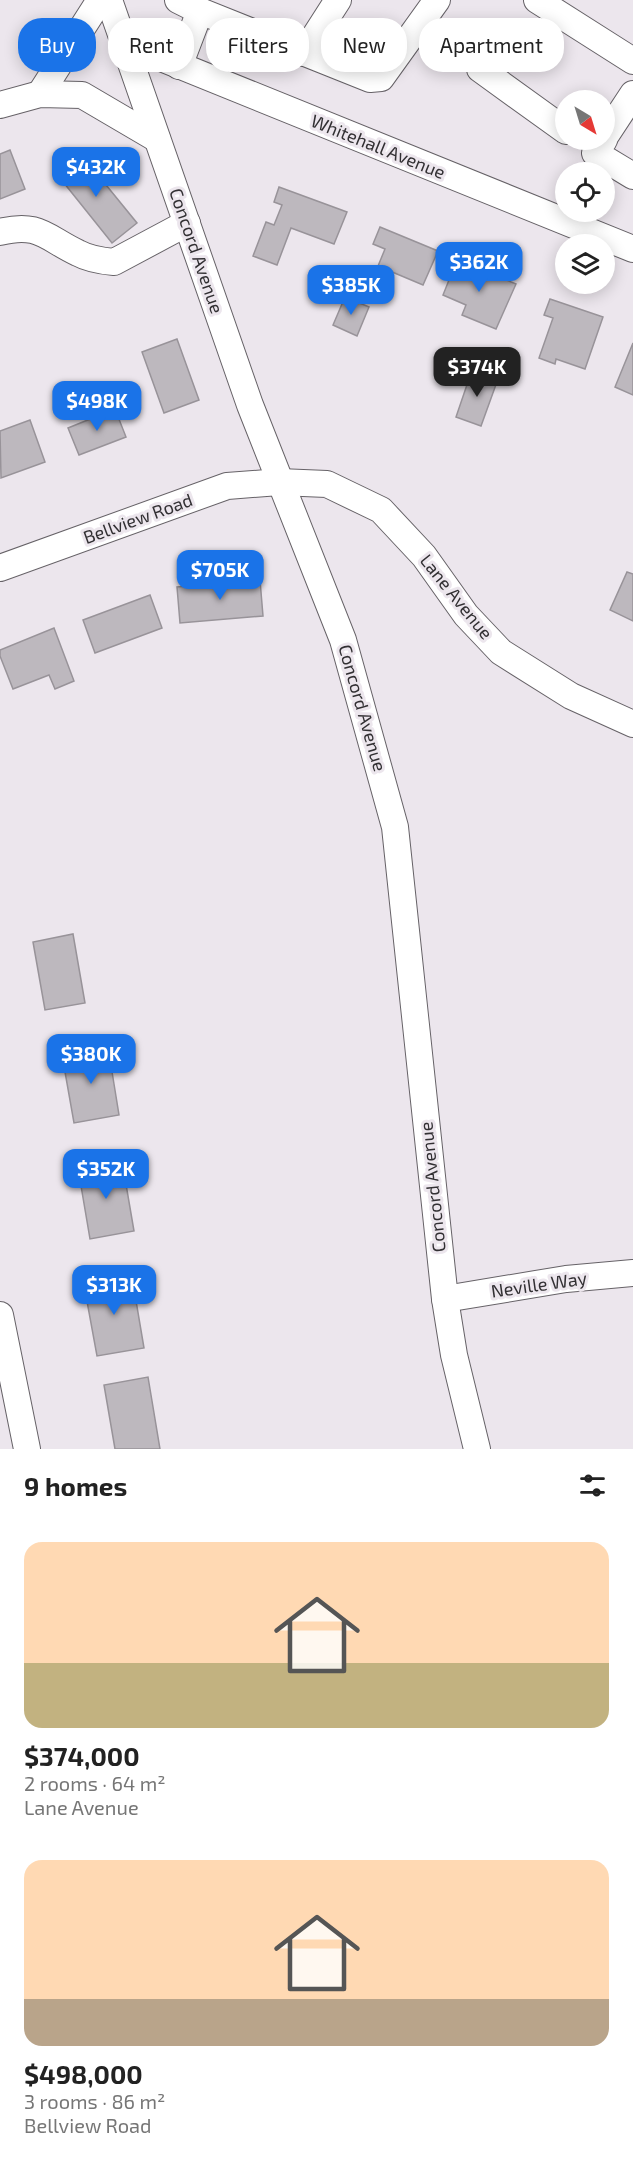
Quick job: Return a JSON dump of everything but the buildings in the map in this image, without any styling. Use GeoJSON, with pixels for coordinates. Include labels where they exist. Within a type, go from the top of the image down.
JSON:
{"type":"FeatureCollection","features":[{"type":"Feature","properties":{"kind":"street"},"geometry":{"type":"LineString","coordinates":[[40,94],[100,0]]}},
{"type":"Feature","properties":{"kind":"street","name":"Concord Avenue"},"geometry":{"type":"LineString","coordinates":[[109,0],[115,18]]}},
{"type":"Feature","properties":{"kind":"street"},"geometry":{"type":"LineString","coordinates":[[309,45],[338,0]]}},
{"type":"Feature","properties":{"kind":"street"},"geometry":{"type":"LineString","coordinates":[[309,55],[370,79],[381,78],[437,0]]}},
{"type":"Feature","properties":{"kind":"street"},"geometry":{"type":"LineString","coordinates":[[537,0],[633,61]]}},
{"type":"Feature","properties":{"kind":"street"},"geometry":{"type":"LineString","coordinates":[[189,6],[218,18]]}},
{"type":"Feature","properties":{"kind":"street","name":"Concord Avenue"},"geometry":{"type":"LineString","coordinates":[[134,72],[279,482],[343,640],[395,826],[445,1299],[454,1355],[477,1449]]}},
{"type":"Feature","properties":{"kind":"street","name":"Whitehall Avenue"},"geometry":{"type":"LineString","coordinates":[[194,72],[555,213]]}},
{"type":"Feature","properties":{"kind":"street"},"geometry":{"type":"LineString","coordinates":[[484,72],[555,123]]}},
{"type":"Feature","properties":{"kind":"street"},"geometry":{"type":"LineString","coordinates":[[0,105],[40,94],[82,94],[157,139]]}},
{"type":"Feature","properties":{"kind":"street"},"geometry":{"type":"LineString","coordinates":[[615,119],[633,94]]}},
{"type":"Feature","properties":{"kind":"street"},"geometry":{"type":"LineString","coordinates":[[594,150],[633,176]]}},
{"type":"Feature","properties":{"kind":"street","name":"Whitehall Avenue"},"geometry":{"type":"LineString","coordinates":[[576,222],[633,249]]}},
{"type":"Feature","properties":{"kind":"street"},"geometry":{"type":"LineString","coordinates":[[0,232],[14,228],[34,229],[79,254],[114,262],[187,223]]}},
{"type":"Feature","properties":{"kind":"street","name":"Bellview Road"},"geometry":{"type":"LineString","coordinates":[[0,568],[227,486],[279,482]]}},
{"type":"Feature","properties":{"kind":"street","name":"Lane Avenue"},"geometry":{"type":"LineString","coordinates":[[279,482],[327,484],[381,510],[424,556],[466,615],[501,652],[571,696],[633,724]]}},
{"type":"Feature","properties":{"kind":"street","name":"Neville Way"},"geometry":{"type":"LineString","coordinates":[[445,1299],[566,1280],[633,1273]]}},
{"type":"Feature","properties":{"kind":"street"},"geometry":{"type":"LineString","coordinates":[[0,1315],[27,1449]]}}]}
